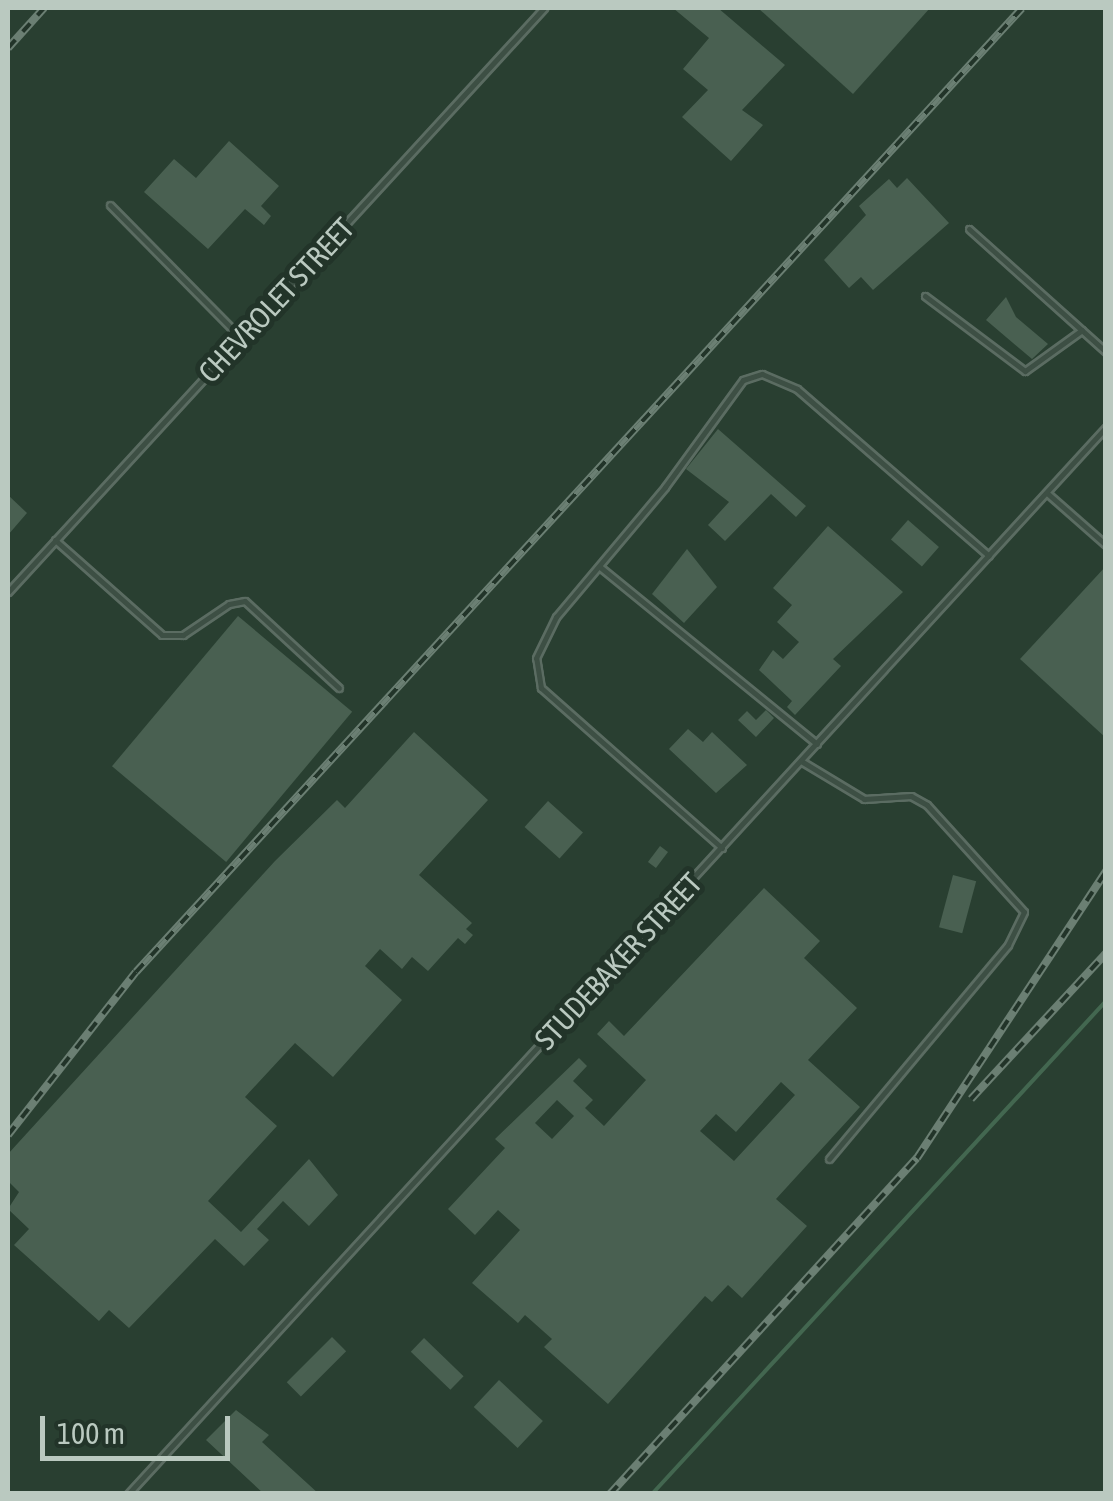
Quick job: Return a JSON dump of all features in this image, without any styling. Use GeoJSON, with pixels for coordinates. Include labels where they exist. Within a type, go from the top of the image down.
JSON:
{"type":"FeatureCollection","features":[{"type":"Feature","properties":{"kind":"lane","name":"CHEVROLET STREET"},"geometry":{"type":"LineString","coordinates":[[8,592],[544,8]]}},
{"type":"Feature","properties":{"kind":"lane"},"geometry":{"type":"LineString","coordinates":[[110,206],[241,338]]}},
{"type":"Feature","properties":{"kind":"lane"},"geometry":{"type":"LineString","coordinates":[[970,229],[1106,352]]}},
{"type":"Feature","properties":{"kind":"lane"},"geometry":{"type":"LineString","coordinates":[[925,296],[1025,371],[1082,330]]}},
{"type":"Feature","properties":{"kind":"lane"},"geometry":{"type":"LineString","coordinates":[[722,848],[541,688],[536,658],[541,638],[751,374],[796,389],[989,556]]}},
{"type":"Feature","properties":{"kind":"lane","name":"STUDEBAKER STREET"},"geometry":{"type":"LineString","coordinates":[[128,1494],[1106,427]]}},
{"type":"Feature","properties":{"kind":"lane"},"geometry":{"type":"LineString","coordinates":[[1047,493],[1106,544]]}},
{"type":"Feature","properties":{"kind":"lane"},"geometry":{"type":"LineString","coordinates":[[55,540],[162,634],[183,635],[229,604],[245,601],[339,688]]}},
{"type":"Feature","properties":{"kind":"lane"},"geometry":{"type":"LineString","coordinates":[[600,567],[817,744]]}},
{"type":"Feature","properties":{"kind":"lane"},"geometry":{"type":"LineString","coordinates":[[801,761],[864,799],[911,796],[927,805],[1024,912],[1008,945],[829,1159]]}},
{"type":"Feature","properties":{"kind":"building"},"geometry":{"type":"Polygon","coordinates":[[[673,8],[718,8],[785,65],[742,110],[763,125],[731,161],[682,117],[708,90],[683,69],[709,38],[673,8]]]}},
{"type":"Feature","properties":{"kind":"building"},"geometry":{"type":"Polygon","coordinates":[[[758,8],[930,8],[853,94],[758,8]]]}},
{"type":"Feature","properties":{"kind":"building"},"geometry":{"type":"Polygon","coordinates":[[[229,141],[279,186],[261,206],[271,216],[264,225],[245,209],[208,249],[144,192],[174,159],[196,178],[229,141]]]}},
{"type":"Feature","properties":{"kind":"building"},"geometry":{"type":"Polygon","coordinates":[[[907,178],[949,223],[873,290],[861,277],[849,288],[824,260],[866,215],[859,206],[889,179],[897,188],[907,178]]]}},
{"type":"Feature","properties":{"kind":"building"},"geometry":{"type":"Polygon","coordinates":[[[1006,297],[1016,317],[1048,344],[1032,359],[986,320],[1006,297]]]}},
{"type":"Feature","properties":{"kind":"building"},"geometry":{"type":"Polygon","coordinates":[[[718,429],[806,506],[796,517],[771,494],[725,541],[708,525],[729,502],[686,469],[718,429]]]}},
{"type":"Feature","properties":{"kind":"building"},"geometry":{"type":"Polygon","coordinates":[[[8,495],[27,513],[8,535],[8,495]]]}},
{"type":"Feature","properties":{"kind":"building"},"geometry":{"type":"Polygon","coordinates":[[[908,520],[939,547],[922,567],[891,540],[908,520]]]}},
{"type":"Feature","properties":{"kind":"building"},"geometry":{"type":"Polygon","coordinates":[[[828,526],[903,592],[833,659],[841,666],[795,715],[787,707],[792,701],[759,670],[773,650],[783,659],[799,642],[777,622],[792,605],[773,588],[828,526]]]}},
{"type":"Feature","properties":{"kind":"building"},"geometry":{"type":"Polygon","coordinates":[[[687,549],[717,587],[684,623],[652,594],[687,549]]]}},
{"type":"Feature","properties":{"kind":"building"},"geometry":{"type":"Polygon","coordinates":[[[1106,566],[1106,738],[1020,659],[1106,566]]]}},
{"type":"Feature","properties":{"kind":"building"},"geometry":{"type":"Polygon","coordinates":[[[238,616],[352,712],[226,862],[112,766],[238,616]]]}},
{"type":"Feature","properties":{"kind":"building"},"geometry":{"type":"Polygon","coordinates":[[[766,710],[774,718],[756,737],[738,720],[747,711],[756,720],[766,710]]]}},
{"type":"Feature","properties":{"kind":"building"},"geometry":{"type":"Polygon","coordinates":[[[688,729],[703,742],[712,732],[747,765],[716,793],[669,749],[688,729]]]}},
{"type":"Feature","properties":{"kind":"building"},"geometry":{"type":"Polygon","coordinates":[[[414,732],[488,800],[419,875],[472,923],[466,929],[473,935],[465,944],[458,938],[428,971],[412,957],[402,969],[380,949],[365,966],[402,1000],[333,1077],[295,1043],[245,1097],[277,1126],[208,1201],[241,1232],[309,1159],[338,1195],[309,1226],[283,1201],[257,1229],[269,1240],[244,1266],[215,1239],[129,1328],[109,1310],[99,1321],[14,1245],[29,1229],[8,1209],[19,1192],[8,1181],[8,1154],[275,861],[337,800],[345,808],[414,732]]]}},
{"type":"Feature","properties":{"kind":"building"},"geometry":{"type":"Polygon","coordinates":[[[548,801],[583,832],[560,858],[525,827],[548,801]]]}},
{"type":"Feature","properties":{"kind":"building"},"geometry":{"type":"Polygon","coordinates":[[[660,846],[668,852],[656,868],[648,862],[660,846]]]}},
{"type":"Feature","properties":{"kind":"building"},"geometry":{"type":"Polygon","coordinates":[[[953,875],[976,881],[962,933],[939,927],[953,875]]]}},
{"type":"Feature","properties":{"kind":"building"},"geometry":{"type":"Polygon","coordinates":[[[764,888],[820,941],[804,958],[857,1008],[808,1060],[860,1107],[776,1199],[807,1226],[742,1298],[728,1285],[712,1302],[705,1296],[608,1404],[544,1347],[552,1339],[525,1315],[518,1323],[472,1283],[520,1230],[498,1210],[475,1235],[448,1209],[505,1148],[495,1139],[579,1058],[587,1066],[573,1081],[593,1100],[585,1108],[604,1126],[646,1080],[597,1034],[609,1021],[624,1036],[764,888]],[[781,1082],[736,1132],[716,1114],[700,1131],[734,1161],[795,1095],[781,1082]],[[557,1100],[535,1123],[552,1139],[574,1116],[557,1100]]]}},
{"type":"Feature","properties":{"kind":"building"},"geometry":{"type":"Polygon","coordinates":[[[332,1337],[346,1351],[301,1396],[287,1382],[332,1337]]]}},
{"type":"Feature","properties":{"kind":"building"},"geometry":{"type":"Polygon","coordinates":[[[424,1338],[464,1376],[450,1390],[411,1352],[424,1338]]]}},
{"type":"Feature","properties":{"kind":"building"},"geometry":{"type":"Polygon","coordinates":[[[499,1380],[543,1421],[518,1448],[474,1407],[499,1380]]]}},
{"type":"Feature","properties":{"kind":"building"},"geometry":{"type":"Polygon","coordinates":[[[236,1410],[269,1435],[262,1442],[319,1494],[264,1494],[206,1440],[236,1410]]]}},
{"type":"Feature","properties":{"kind":"waterway"},"geometry":{"type":"LineString","coordinates":[[652,1494],[1106,1001]]}},
{"type":"Feature","properties":{"kind":"railway"},"geometry":{"type":"LineString","coordinates":[[8,48],[44,8]]}},
{"type":"Feature","properties":{"kind":"railway"},"geometry":{"type":"LineString","coordinates":[[8,1135],[136,972],[1022,8]]}},
{"type":"Feature","properties":{"kind":"railway"},"geometry":{"type":"LineString","coordinates":[[610,1494],[917,1158],[1106,871]]}},
{"type":"Feature","properties":{"kind":"railway"},"geometry":{"type":"LineString","coordinates":[[971,1099],[1106,953]]}}]}
